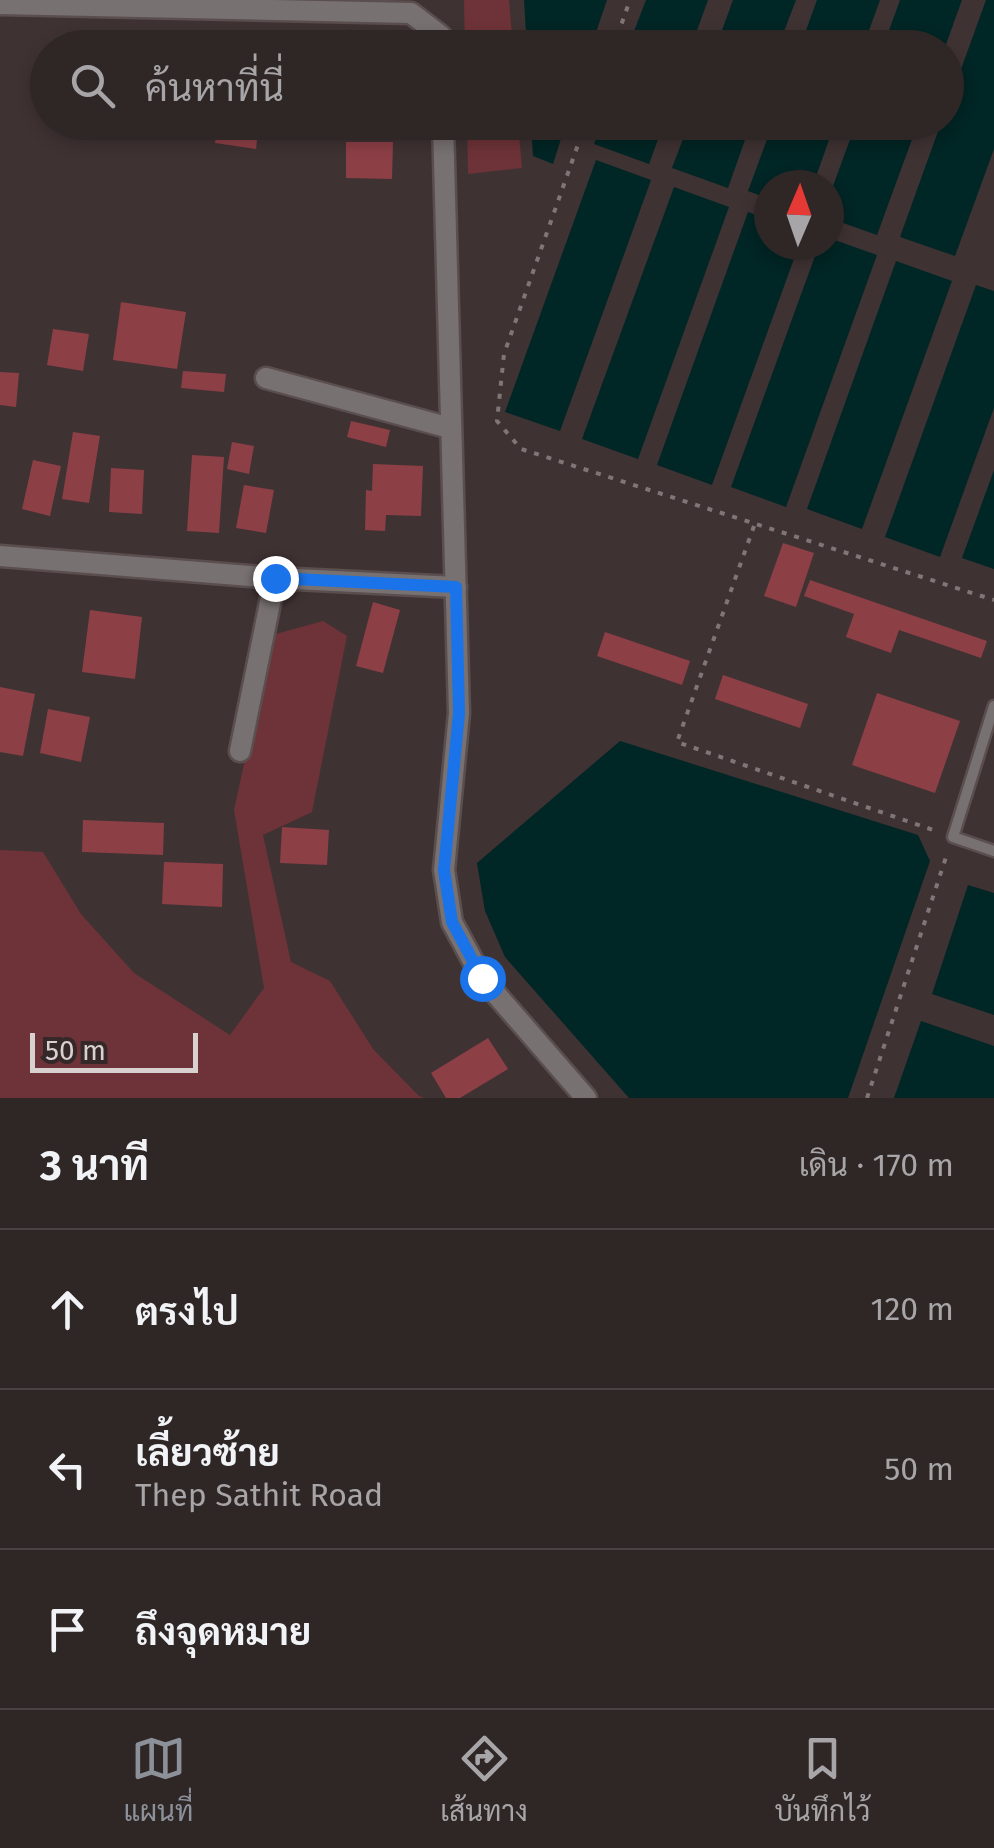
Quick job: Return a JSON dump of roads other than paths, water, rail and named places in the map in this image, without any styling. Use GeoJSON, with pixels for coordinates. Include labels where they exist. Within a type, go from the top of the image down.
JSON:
{"type":"FeatureCollection","features":[{"type":"Feature","properties":{"kind":"street"},"geometry":{"type":"LineString","coordinates":[[4,3],[411,13],[433,30]]}},
{"type":"Feature","properties":{"kind":"street"},"geometry":{"type":"LineString","coordinates":[[443,140],[459,713],[444,870],[452,922],[482,978],[586,1098]]}},
{"type":"Feature","properties":{"kind":"street"},"geometry":{"type":"LineString","coordinates":[[266,378],[450,428]]}},
{"type":"Feature","properties":{"kind":"street"},"geometry":{"type":"LineString","coordinates":[[0,556],[275,578],[456,587]]}},
{"type":"Feature","properties":{"kind":"street"},"geometry":{"type":"LineString","coordinates":[[240,751],[275,578]]}},
{"type":"Feature","properties":{"kind":"lane"},"geometry":{"type":"LineString","coordinates":[[994,706],[953,837],[994,851]]}},
{"type":"Feature","properties":{"kind":"water"},"geometry":{"type":"Polygon","coordinates":[[[524,0],[607,0],[597,30],[526,30],[524,0]]]}},
{"type":"Feature","properties":{"kind":"water"},"geometry":{"type":"Polygon","coordinates":[[[646,0],[708,0],[697,30],[635,30],[646,0]]]}},
{"type":"Feature","properties":{"kind":"water"},"geometry":{"type":"Polygon","coordinates":[[[733,0],[796,0],[785,30],[722,30],[733,0]]]}},
{"type":"Feature","properties":{"kind":"water"},"geometry":{"type":"Polygon","coordinates":[[[817,0],[880,0],[869,30],[806,30],[817,0]]]}},
{"type":"Feature","properties":{"kind":"water"},"geometry":{"type":"Polygon","coordinates":[[[900,0],[962,0],[951,30],[889,30],[900,0]]]}},
{"type":"Feature","properties":{"kind":"water"},"geometry":{"type":"Polygon","coordinates":[[[986,0],[994,0],[994,149],[955,256],[900,237],[935,140],[964,140],[964,61],[986,0]]]}},
{"type":"Feature","properties":{"kind":"water"},"geometry":{"type":"Polygon","coordinates":[[[532,140],[561,140],[553,164],[533,156],[532,140]]]}},
{"type":"Feature","properties":{"kind":"water"},"geometry":{"type":"Polygon","coordinates":[[[595,140],[658,140],[649,164],[594,144],[595,140]]]}},
{"type":"Feature","properties":{"kind":"water"},"geometry":{"type":"Polygon","coordinates":[[[683,140],[745,140],[728,188],[672,168],[683,140]]]}},
{"type":"Feature","properties":{"kind":"water"},"geometry":{"type":"Polygon","coordinates":[[[767,140],[829,140],[818,170],[756,170],[767,140]]]}},
{"type":"Feature","properties":{"kind":"water"},"geometry":{"type":"Polygon","coordinates":[[[850,140],[912,140],[877,235],[844,223],[844,170],[839,170],[850,140]]]}},
{"type":"Feature","properties":{"kind":"water"},"geometry":{"type":"Polygon","coordinates":[[[596,160],[651,180],[560,431],[505,412],[596,160]]]}},
{"type":"Feature","properties":{"kind":"water"},"geometry":{"type":"Polygon","coordinates":[[[674,187],[729,207],[638,459],[582,439],[674,187]]]}},
{"type":"Feature","properties":{"kind":"water"},"geometry":{"type":"Polygon","coordinates":[[[748,212],[754,214],[754,260],[794,260],[712,485],[657,465],[748,212]]]}},
{"type":"Feature","properties":{"kind":"water"},"geometry":{"type":"Polygon","coordinates":[[[844,243],[877,255],[786,507],[731,487],[814,260],[844,260],[844,243]]]}},
{"type":"Feature","properties":{"kind":"water"},"geometry":{"type":"Polygon","coordinates":[[[896,261],[952,281],[862,529],[807,509],[896,261]]]}},
{"type":"Feature","properties":{"kind":"water"},"geometry":{"type":"Polygon","coordinates":[[[976,285],[994,291],[994,408],[940,557],[885,537],[976,285]]]}},
{"type":"Feature","properties":{"kind":"water"},"geometry":{"type":"Polygon","coordinates":[[[994,470],[994,569],[962,558],[994,470]]]}},
{"type":"Feature","properties":{"kind":"water"},"geometry":{"type":"Polygon","coordinates":[[[620,741],[918,835],[930,861],[848,1098],[629,1098],[505,957],[485,911],[477,863],[620,741]]]}},
{"type":"Feature","properties":{"kind":"water"},"geometry":{"type":"Polygon","coordinates":[[[968,885],[994,893],[994,1015],[932,994],[968,885]]]}},
{"type":"Feature","properties":{"kind":"water"},"geometry":{"type":"Polygon","coordinates":[[[921,1021],[994,1046],[994,1098],[894,1098],[921,1021]]]}}]}
